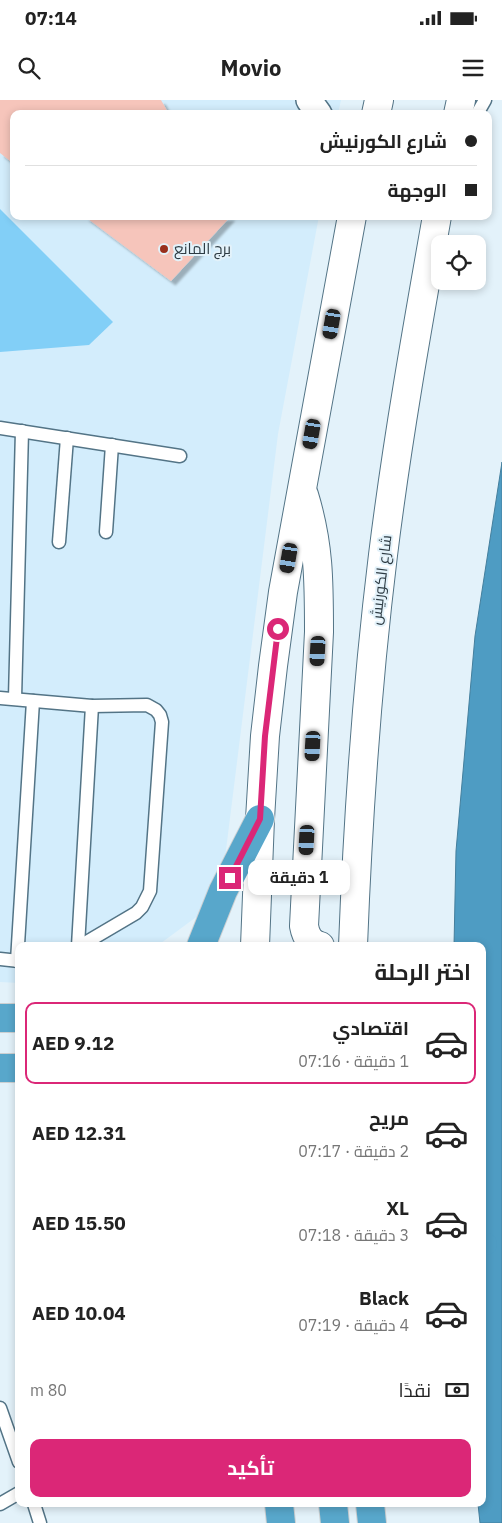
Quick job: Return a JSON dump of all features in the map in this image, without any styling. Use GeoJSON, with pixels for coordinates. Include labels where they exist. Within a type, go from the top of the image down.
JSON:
{"type":"FeatureCollection","features":[{"type":"Feature","properties":{"kind":"highway"},"geometry":{"type":"LineString","coordinates":[[203,942],[227,882],[260,819]]}},
{"type":"Feature","properties":{"kind":"highway"},"geometry":{"type":"LineString","coordinates":[[0,1018],[15,1018]]}},
{"type":"Feature","properties":{"kind":"highway"},"geometry":{"type":"LineString","coordinates":[[0,1068],[15,1068]]}},
{"type":"Feature","properties":{"kind":"highway"},"geometry":{"type":"LineString","coordinates":[[279,1507],[281,1523]]}},
{"type":"Feature","properties":{"kind":"highway"},"geometry":{"type":"LineString","coordinates":[[333,1507],[336,1523]]}},
{"type":"Feature","properties":{"kind":"highway"},"geometry":{"type":"LineString","coordinates":[[370,1507],[372,1523]]}},
{"type":"Feature","properties":{"kind":"main road","name":"شارع الكورنيش"},"geometry":{"type":"LineString","coordinates":[[354,938],[356,872],[370,673],[383,554],[436,220]]}},
{"type":"Feature","properties":{"kind":"main road"},"geometry":{"type":"LineString","coordinates":[[255,942],[265,736],[273,666],[283,592],[348,222]]}},
{"type":"Feature","properties":{"kind":"main road"},"geometry":{"type":"LineString","coordinates":[[302,488],[313,522],[318,554],[319,592],[319,632],[303,921],[306,936],[311,942]]}},
{"type":"Feature","properties":{"kind":"main road"},"geometry":{"type":"LineString","coordinates":[[338,942],[354,938]]}},
{"type":"Feature","properties":{"kind":"lane"},"geometry":{"type":"LineString","coordinates":[[0,428],[180,456]]}},
{"type":"Feature","properties":{"kind":"lane"},"geometry":{"type":"LineString","coordinates":[[15,698],[22,431]]}},
{"type":"Feature","properties":{"kind":"lane"},"geometry":{"type":"LineString","coordinates":[[59,542],[67,438]]}},
{"type":"Feature","properties":{"kind":"lane"},"geometry":{"type":"LineString","coordinates":[[106,532],[112,445]]}},
{"type":"Feature","properties":{"kind":"lane"},"geometry":{"type":"LineString","coordinates":[[0,698],[92,706],[147,705],[156,710],[160,716],[162,722],[150,891],[142,907],[136,913],[86,942]]}},
{"type":"Feature","properties":{"kind":"lane"},"geometry":{"type":"LineString","coordinates":[[19,942],[33,701]]}},
{"type":"Feature","properties":{"kind":"lane"},"geometry":{"type":"LineString","coordinates":[[79,942],[92,706]]}},
{"type":"Feature","properties":{"kind":"lane"},"geometry":{"type":"LineString","coordinates":[[0,959],[15,961]]}},
{"type":"Feature","properties":{"kind":"lane"},"geometry":{"type":"LineString","coordinates":[[0,1408],[15,1451]]}},
{"type":"Feature","properties":{"kind":"lane"},"geometry":{"type":"LineString","coordinates":[[0,1504],[15,1495]]}},
{"type":"Feature","properties":{"kind":"lane"},"geometry":{"type":"LineString","coordinates":[[35,1507],[40,1523]]}},
{"type":"Feature","properties":{"kind":"shaded area"},"geometry":{"type":"Polygon","coordinates":[[[0,100],[341,100],[339,110],[10,110],[10,220],[318,220],[278,434],[225,858],[203,912],[162,942],[15,942],[15,983],[0,982],[0,100]]]}},
{"type":"Feature","properties":{"kind":"shaded area"},"geometry":{"type":"Polygon","coordinates":[[[0,209],[113,322],[89,345],[0,352],[0,209]]]}},
{"type":"Feature","properties":{"kind":"shaded area"},"geometry":{"type":"Polygon","coordinates":[[[502,462],[502,1523],[480,1523],[478,1507],[486,1507],[486,942],[454,942],[456,851],[475,636],[502,462]]]}},
{"type":"Feature","properties":{"kind":"building"},"geometry":{"type":"Polygon","coordinates":[[[0,100],[161,100],[167,110],[10,110],[10,161],[0,153],[0,100]]]}},
{"type":"Feature","properties":{"kind":"building","name":"برج المانع"},"geometry":{"type":"Polygon","coordinates":[[[89,220],[227,220],[171,281],[89,220]]]}},
{"type":"Feature","properties":{"kind":"place","name":"برج المانع"},"geometry":{"type":"Point","coordinates":[164,249]}},
{"type":"Feature","properties":{"kind":"route"},"geometry":{"type":"LineString","coordinates":[[230,878],[260,819],[265,736],[278,629]]}}]}
